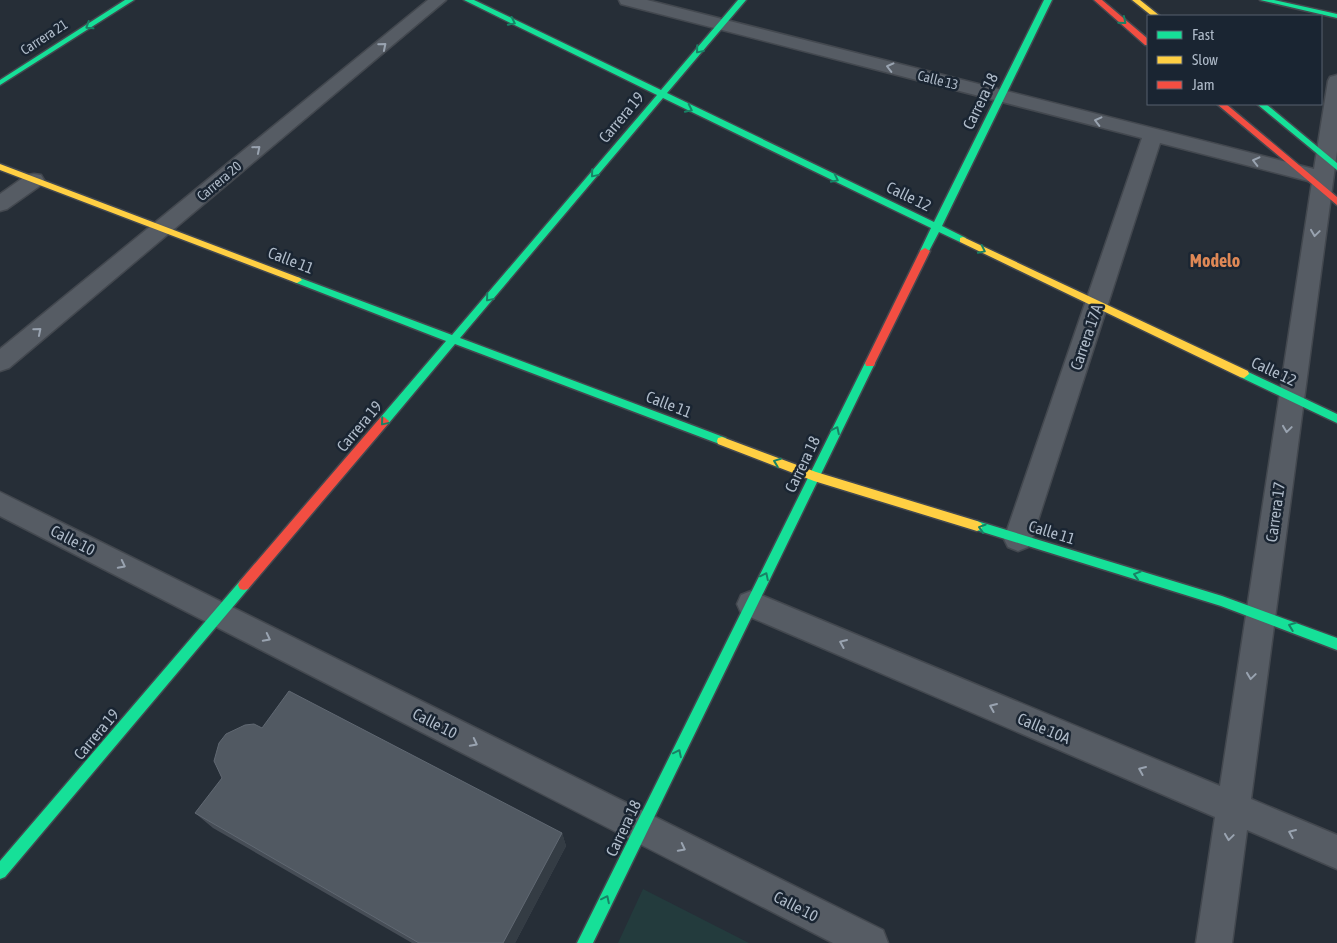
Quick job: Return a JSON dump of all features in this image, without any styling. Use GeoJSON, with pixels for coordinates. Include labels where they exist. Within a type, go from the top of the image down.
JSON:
{"type":"FeatureCollection","features":[{"type":"Feature","properties":{"kind":"street","name":"Carrera 21"},"geometry":{"type":"LineString","coordinates":[[0,83],[130,0]]}},
{"type":"Feature","properties":{"kind":"street","name":"Carrera 20"},"geometry":{"type":"LineString","coordinates":[[0,362],[438,0]]}},
{"type":"Feature","properties":{"kind":"street","name":"Calle 12"},"geometry":{"type":"LineString","coordinates":[[468,0],[936,228],[1337,419]]}},
{"type":"Feature","properties":{"kind":"street","name":"Calle 13"},"geometry":{"type":"LineString","coordinates":[[627,0],[1326,178]]}},
{"type":"Feature","properties":{"kind":"street","name":"Carrera 19"},"geometry":{"type":"LineString","coordinates":[[0,872],[742,0]]}},
{"type":"Feature","properties":{"kind":"street","name":"Carrera 18"},"geometry":{"type":"LineString","coordinates":[[585,943],[1048,0]]}},
{"type":"Feature","properties":{"kind":"street"},"geometry":{"type":"LineString","coordinates":[[1098,0],[1147,42]]}},
{"type":"Feature","properties":{"kind":"street"},"geometry":{"type":"LineString","coordinates":[[1136,0],[1155,15]]}},
{"type":"Feature","properties":{"kind":"street"},"geometry":{"type":"LineString","coordinates":[[1264,0],[1337,16]]}},
{"type":"Feature","properties":{"kind":"street","name":"Carrera 17"},"geometry":{"type":"LineString","coordinates":[[1214,943],[1291,397],[1326,178],[1337,81]]}},
{"type":"Feature","properties":{"kind":"street"},"geometry":{"type":"LineString","coordinates":[[1222,105],[1326,178]]}},
{"type":"Feature","properties":{"kind":"street"},"geometry":{"type":"LineString","coordinates":[[1262,105],[1326,178]]}},
{"type":"Feature","properties":{"kind":"street","name":"Carrera 17A"},"geometry":{"type":"LineString","coordinates":[[1018,539],[1153,135]]}},
{"type":"Feature","properties":{"kind":"street","name":"Calle 11"},"geometry":{"type":"LineString","coordinates":[[0,167],[814,476],[1260,614],[1337,644]]}},
{"type":"Feature","properties":{"kind":"street"},"geometry":{"type":"LineString","coordinates":[[0,204],[34,180]]}},
{"type":"Feature","properties":{"kind":"street","name":"Calle 10"},"geometry":{"type":"LineString","coordinates":[[0,503],[870,943]]}},
{"type":"Feature","properties":{"kind":"street","name":"Calle 10A"},"geometry":{"type":"LineString","coordinates":[[751,604],[1337,852]]}},
{"type":"Feature","properties":{"kind":"green space"},"geometry":{"type":"Polygon","coordinates":[[[643,889],[749,943],[618,943],[643,889]]]}},
{"type":"Feature","properties":{"kind":"building"},"geometry":{"type":"Polygon","coordinates":[[[289,691],[562,833],[503,943],[419,943],[195,813],[222,778],[214,761],[219,743],[226,734],[245,725],[254,724],[262,728],[289,691]]]}},
{"type":"Feature","properties":{"kind":"traffic: fast"},"geometry":{"type":"LineString","coordinates":[[0,83],[130,0]]}},
{"type":"Feature","properties":{"kind":"traffic: fast"},"geometry":{"type":"LineString","coordinates":[[468,0],[963,240]]}},
{"type":"Feature","properties":{"kind":"traffic: fast"},"geometry":{"type":"LineString","coordinates":[[384,421],[742,0]]}},
{"type":"Feature","properties":{"kind":"traffic: fast"},"geometry":{"type":"LineString","coordinates":[[925,251],[1048,0]]}},
{"type":"Feature","properties":{"kind":"traffic: fast"},"geometry":{"type":"LineString","coordinates":[[1264,0],[1337,16]]}},
{"type":"Feature","properties":{"kind":"traffic: fast"},"geometry":{"type":"LineString","coordinates":[[1262,105],[1337,167]]}},
{"type":"Feature","properties":{"kind":"traffic: fast"},"geometry":{"type":"LineString","coordinates":[[297,280],[722,441]]}},
{"type":"Feature","properties":{"kind":"traffic: fast"},"geometry":{"type":"LineString","coordinates":[[585,943],[870,363]]}},
{"type":"Feature","properties":{"kind":"traffic: fast"},"geometry":{"type":"LineString","coordinates":[[1244,374],[1337,419]]}},
{"type":"Feature","properties":{"kind":"traffic: fast"},"geometry":{"type":"LineString","coordinates":[[977,526],[1222,601],[1337,644]]}},
{"type":"Feature","properties":{"kind":"traffic: fast"},"geometry":{"type":"LineString","coordinates":[[0,872],[244,585]]}},
{"type":"Feature","properties":{"kind":"traffic: slow"},"geometry":{"type":"LineString","coordinates":[[1136,0],[1155,15]]}},
{"type":"Feature","properties":{"kind":"traffic: slow"},"geometry":{"type":"LineString","coordinates":[[0,167],[297,280]]}},
{"type":"Feature","properties":{"kind":"traffic: slow"},"geometry":{"type":"LineString","coordinates":[[963,240],[1244,374]]}},
{"type":"Feature","properties":{"kind":"traffic: slow"},"geometry":{"type":"LineString","coordinates":[[722,441],[814,476],[977,526]]}},
{"type":"Feature","properties":{"kind":"traffic: jam"},"geometry":{"type":"LineString","coordinates":[[1098,0],[1147,42]]}},
{"type":"Feature","properties":{"kind":"traffic: jam"},"geometry":{"type":"LineString","coordinates":[[1222,105],[1337,202]]}},
{"type":"Feature","properties":{"kind":"traffic: jam"},"geometry":{"type":"LineString","coordinates":[[870,363],[925,251]]}},
{"type":"Feature","properties":{"kind":"traffic: jam"},"geometry":{"type":"LineString","coordinates":[[244,585],[384,421]]}},
{"type":"Feature","properties":{"kind":"district","name":"Modelo"},"geometry":{"type":"Point","coordinates":[1215,260]}}]}
